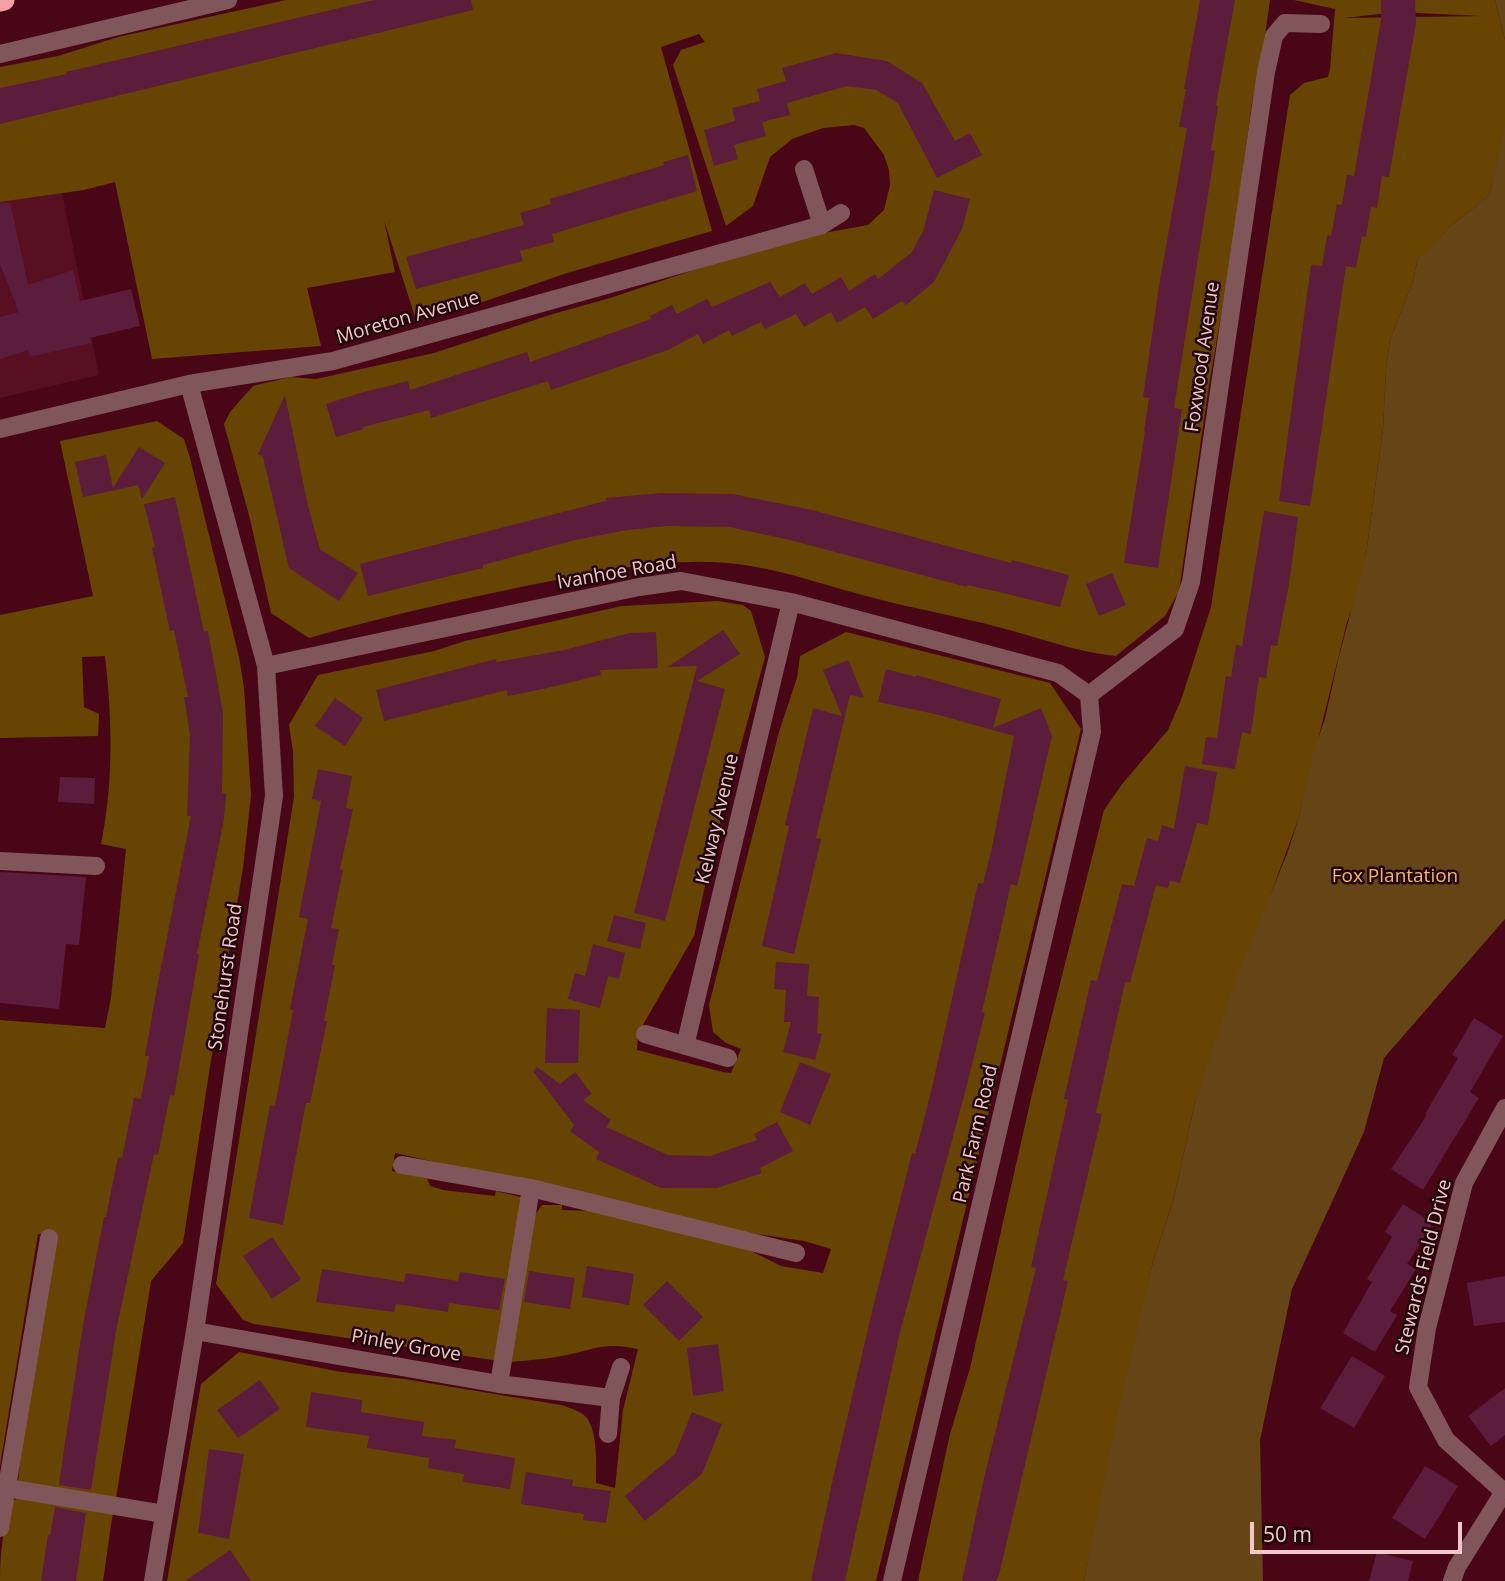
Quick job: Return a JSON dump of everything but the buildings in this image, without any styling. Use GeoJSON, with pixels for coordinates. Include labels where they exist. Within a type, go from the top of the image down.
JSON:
{"type":"FeatureCollection","features":[{"type":"Feature","properties":{"kind":"street"},"geometry":{"type":"LineString","coordinates":[[0,54],[228,0]]}},
{"type":"Feature","properties":{"kind":"street","name":"Foxwood Avenue"},"geometry":{"type":"LineString","coordinates":[[1089,695],[1175,629],[1191,582],[1266,72],[1274,36],[1285,23],[1321,24]]}},
{"type":"Feature","properties":{"kind":"street"},"geometry":{"type":"LineString","coordinates":[[804,169],[822,225]]}},
{"type":"Feature","properties":{"kind":"street","name":"Moreton Avenue"},"geometry":{"type":"LineString","coordinates":[[0,429],[189,384],[333,361],[822,225],[841,213]]}},
{"type":"Feature","properties":{"kind":"street","name":"Stonehurst Road"},"geometry":{"type":"LineString","coordinates":[[153,1581],[195,1331],[274,796],[266,666],[189,384]]}},
{"type":"Feature","properties":{"kind":"street","name":"Ivanhoe Road"},"geometry":{"type":"LineString","coordinates":[[266,666],[681,580],[791,602],[1058,673],[1089,695]]}},
{"type":"Feature","properties":{"kind":"street","name":"Kelway Avenue"},"geometry":{"type":"LineString","coordinates":[[685,1046],[791,602]]}},
{"type":"Feature","properties":{"kind":"street","name":"Park Farm Road"},"geometry":{"type":"LineString","coordinates":[[892,1581],[1092,732],[1089,695]]}},
{"type":"Feature","properties":{"kind":"street"},"geometry":{"type":"LineString","coordinates":[[0,861],[96,866]]}},
{"type":"Feature","properties":{"kind":"street"},"geometry":{"type":"LineString","coordinates":[[645,1034],[728,1058]]}},
{"type":"Feature","properties":{"kind":"street","name":"Stewards Field Drive"},"geometry":{"type":"LineString","coordinates":[[1504,1491],[1446,1440],[1418,1387],[1427,1328],[1464,1183],[1505,1112]]}},
{"type":"Feature","properties":{"kind":"street"},"geometry":{"type":"LineString","coordinates":[[402,1165],[531,1188],[796,1253]]}},
{"type":"Feature","properties":{"kind":"street"},"geometry":{"type":"LineString","coordinates":[[499,1384],[531,1188]]}},
{"type":"Feature","properties":{"kind":"street"},"geometry":{"type":"LineString","coordinates":[[0,1528],[49,1238]]}},
{"type":"Feature","properties":{"kind":"street","name":"Pinley Grove"},"geometry":{"type":"LineString","coordinates":[[195,1331],[499,1384],[611,1398]]}},
{"type":"Feature","properties":{"kind":"street"},"geometry":{"type":"LineString","coordinates":[[608,1434],[611,1398],[621,1367]]}},
{"type":"Feature","properties":{"kind":"street"},"geometry":{"type":"LineString","coordinates":[[7,1488],[164,1514]]}},
{"type":"Feature","properties":{"kind":"street"},"geometry":{"type":"LineString","coordinates":[[1452,1581],[1457,1567],[1504,1491]]}},
{"type":"Feature","properties":{"kind":"shaded area"},"geometry":{"type":"Polygon","coordinates":[[[286,0],[1270,0],[1252,103],[1179,591],[1165,616],[1116,656],[1071,648],[767,569],[700,562],[626,568],[551,581],[430,607],[309,638],[271,613],[250,519],[224,424],[230,412],[253,386],[290,377],[316,379],[434,353],[724,260],[813,235],[868,225],[884,210],[890,185],[884,155],[864,128],[854,125],[823,128],[792,139],[770,157],[753,206],[726,226],[673,65],[681,50],[705,42],[699,34],[661,47],[712,231],[567,273],[477,304],[416,320],[384,220],[395,272],[307,288],[321,346],[152,359],[115,182],[84,190],[0,202],[0,67],[58,56],[118,37],[286,0]]]}},
{"type":"Feature","properties":{"kind":"shaded area"},"geometry":{"type":"Polygon","coordinates":[[[1294,0],[1495,0],[1505,40],[1505,127],[1489,196],[1449,227],[1425,256],[1419,254],[1412,284],[1390,340],[1383,429],[1366,555],[1358,593],[1347,622],[1299,817],[1195,1102],[1174,1198],[1153,1262],[1084,1581],[918,1581],[950,1434],[970,1368],[1032,1094],[1104,810],[1168,730],[1181,700],[1211,607],[1290,95],[1304,83],[1328,77],[1335,9],[1294,0]],[[1396,12],[1345,18],[1482,16],[1396,12]]]}},
{"type":"Feature","properties":{"kind":"shaded area"},"geometry":{"type":"Polygon","coordinates":[[[62,193],[99,375],[0,398],[0,202],[62,193]]]}},
{"type":"Feature","properties":{"kind":"shaded area"},"geometry":{"type":"Polygon","coordinates":[[[157,421],[184,439],[190,458],[239,657],[244,688],[251,795],[243,868],[183,1243],[151,1281],[116,1498],[18,1482],[42,1234],[38,1234],[0,1466],[0,1020],[105,1028],[111,998],[126,849],[101,844],[110,774],[105,656],[82,657],[84,707],[99,714],[98,736],[0,738],[0,615],[93,596],[60,441],[157,421]]]}},
{"type":"Feature","properties":{"kind":"shaded area"},"geometry":{"type":"Polygon","coordinates":[[[718,601],[743,605],[751,611],[765,657],[714,844],[694,936],[644,1023],[638,1037],[637,1050],[731,1073],[741,1049],[726,1043],[713,1032],[709,1005],[779,732],[797,678],[800,656],[846,632],[1050,683],[1081,729],[876,1581],[167,1581],[201,1384],[239,1352],[341,1372],[404,1379],[571,1408],[586,1417],[593,1431],[596,1483],[615,1488],[623,1410],[638,1349],[602,1347],[511,1362],[535,1215],[542,1205],[562,1205],[562,1210],[593,1211],[739,1245],[781,1266],[823,1273],[831,1249],[804,1241],[744,1232],[395,1153],[392,1171],[427,1178],[430,1186],[495,1196],[496,1191],[521,1197],[499,1361],[254,1324],[243,1320],[216,1284],[294,797],[293,752],[289,725],[318,675],[434,651],[465,641],[622,606],[718,601]]]}},
{"type":"Feature","properties":{"kind":"shaded area"},"geometry":{"type":"Polygon","coordinates":[[[21,1496],[113,1512],[103,1581],[0,1581],[2,1541],[8,1512],[11,1502],[21,1496]]]}},
{"type":"Feature","properties":{"kind":"green space"},"geometry":{"type":"Polygon","coordinates":[[[1495,0],[1505,0],[1505,40],[1495,0]]]}},
{"type":"Feature","properties":{"kind":"green space","name":"Fox Plantation"},"geometry":{"type":"Polygon","coordinates":[[[1505,124],[1505,919],[1384,1058],[1364,1132],[1292,1289],[1260,1440],[1263,1581],[1084,1581],[1120,1404],[1153,1262],[1174,1198],[1195,1102],[1236,979],[1287,854],[1299,817],[1366,555],[1383,429],[1390,340],[1412,284],[1419,254],[1425,255],[1449,227],[1489,196],[1505,124]]]}}]}
